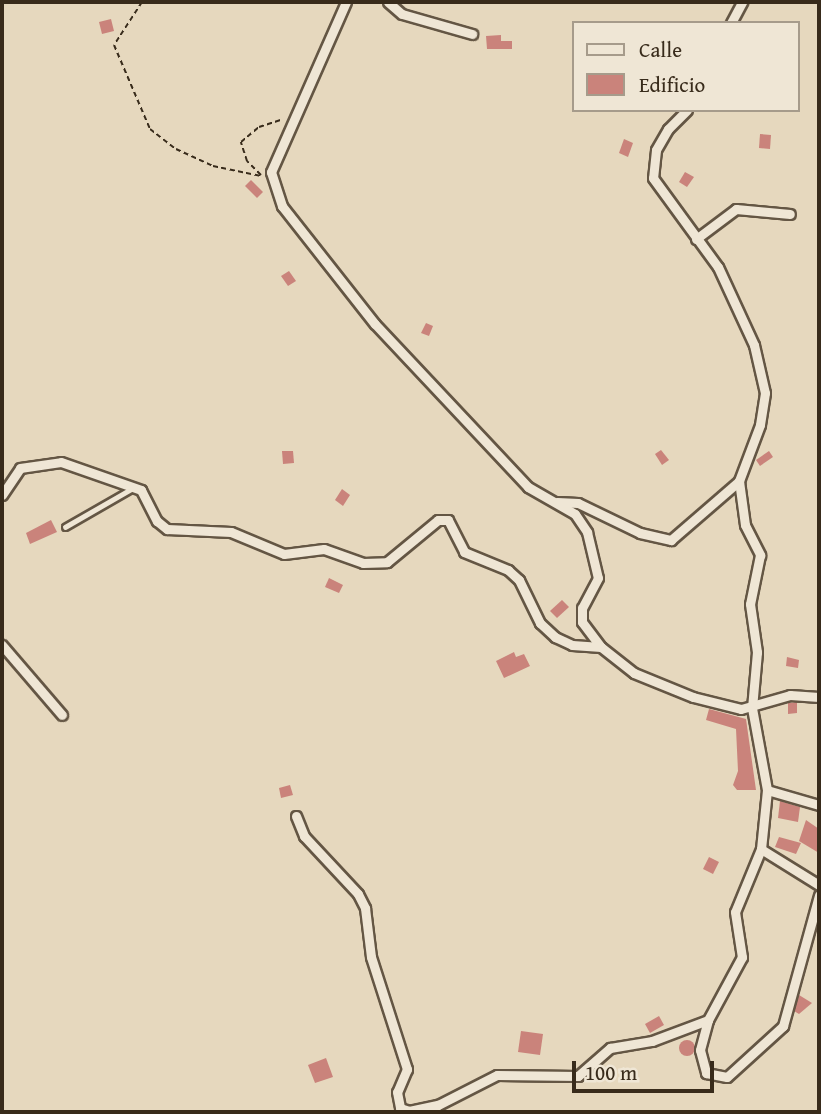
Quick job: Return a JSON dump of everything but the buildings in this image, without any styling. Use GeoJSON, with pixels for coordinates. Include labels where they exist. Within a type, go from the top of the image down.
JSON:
{"type":"FeatureCollection","features":[{"type":"Feature","properties":{"kind":"street"},"geometry":{"type":"LineString","coordinates":[[346,2],[301,113],[267,174],[282,206],[375,324],[528,487],[576,514],[587,532],[598,578],[582,608],[582,622],[601,647],[634,673],[693,697],[752,708],[790,695],[819,697]]}},
{"type":"Feature","properties":{"kind":"street"},"geometry":{"type":"LineString","coordinates":[[388,2],[402,14],[471,34]]}},
{"type":"Feature","properties":{"kind":"street"},"geometry":{"type":"LineString","coordinates":[[732,21],[742,2]]}},
{"type":"Feature","properties":{"kind":"street"},"geometry":{"type":"LineString","coordinates":[[555,502],[578,503],[608,520],[664,540],[676,536],[738,481],[762,414],[762,373],[739,307],[718,267],[657,189],[652,172],[656,150],[667,129],[685,112]]}},
{"type":"Feature","properties":{"kind":"street"},"geometry":{"type":"LineString","coordinates":[[696,239],[736,209],[790,214]]}},
{"type":"Feature","properties":{"kind":"street"},"geometry":{"type":"LineString","coordinates":[[2,495],[20,468],[53,461],[134,488],[148,498],[157,521],[167,530],[231,532],[284,554],[324,549],[363,563],[387,562],[438,520],[448,520],[464,552],[508,570],[519,579],[540,623],[555,637],[572,645],[601,647]]}},
{"type":"Feature","properties":{"kind":"street"},"geometry":{"type":"LineString","coordinates":[[738,481],[745,525],[760,555],[750,604],[757,652],[752,708],[767,790],[761,849],[735,912],[742,957],[708,1020],[699,1050],[706,1073],[727,1077],[777,1034],[787,1015],[819,895]]}},
{"type":"Feature","properties":{"kind":"street"},"geometry":{"type":"LineString","coordinates":[[2,645],[62,715]]}},
{"type":"Feature","properties":{"kind":"street"},"geometry":{"type":"LineString","coordinates":[[767,790],[819,805]]}},
{"type":"Feature","properties":{"kind":"street"},"geometry":{"type":"LineString","coordinates":[[296,816],[304,836],[358,894],[365,908],[371,957],[407,1069],[397,1092],[400,1108],[409,1111],[438,1105],[497,1075],[578,1076],[610,1048],[652,1041],[708,1020]]}},
{"type":"Feature","properties":{"kind":"street"},"geometry":{"type":"LineString","coordinates":[[761,849],[819,885]]}},
{"type":"Feature","properties":{"kind":"lane"},"geometry":{"type":"LineString","coordinates":[[65,527],[134,488]]}},
{"type":"Feature","properties":{"kind":"path"},"geometry":{"type":"LineString","coordinates":[[142,2],[114,45],[150,129],[176,149],[213,166],[267,174]]}},
{"type":"Feature","properties":{"kind":"path"},"geometry":{"type":"LineString","coordinates":[[267,174],[247,161],[241,142],[259,127],[301,113]]}}]}
